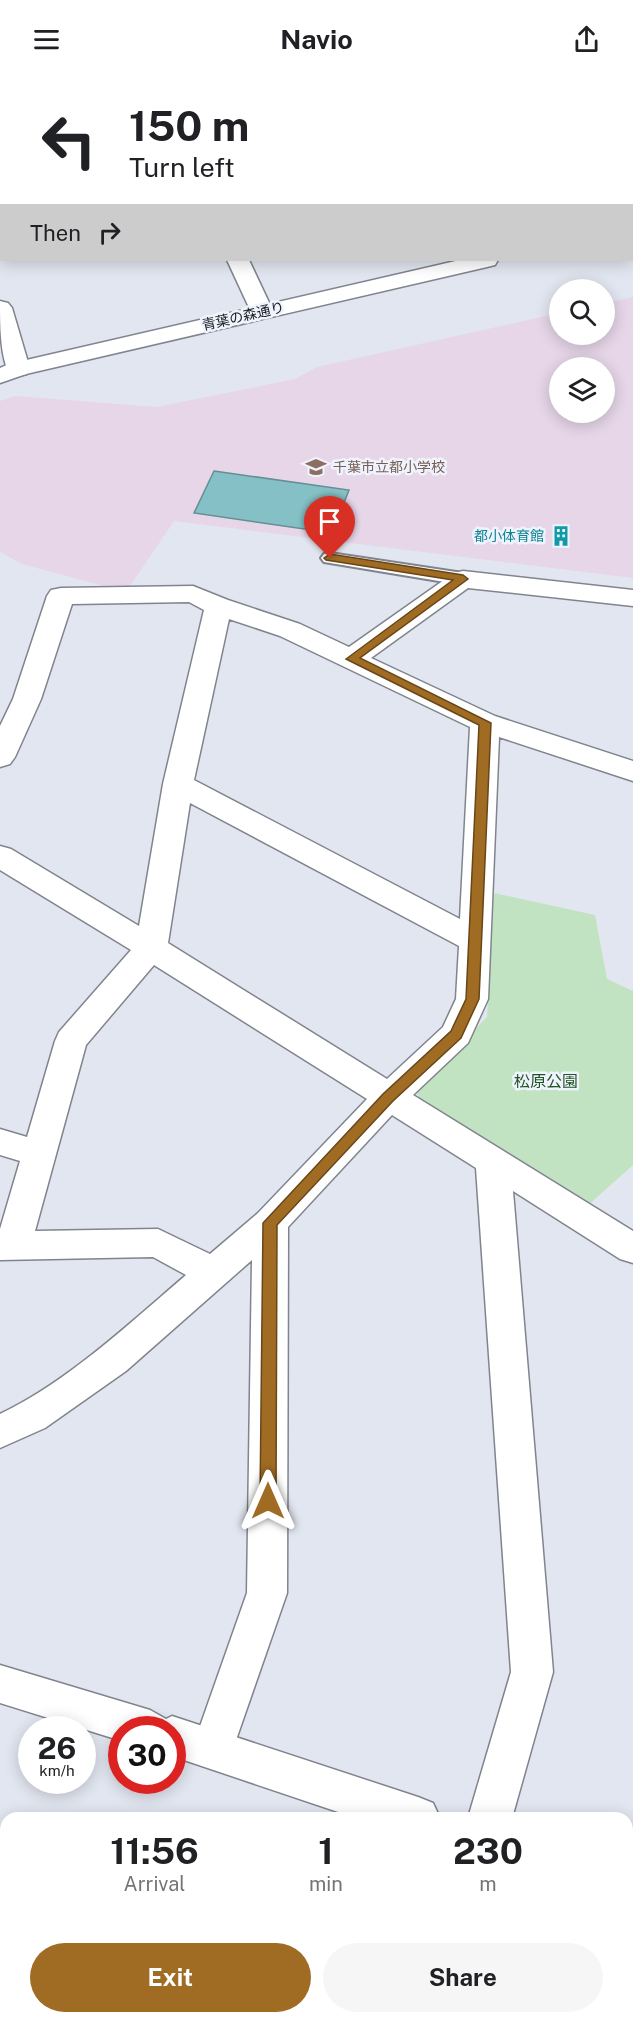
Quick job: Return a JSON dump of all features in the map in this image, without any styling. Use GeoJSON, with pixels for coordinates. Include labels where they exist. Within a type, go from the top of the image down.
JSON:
{"type":"FeatureCollection","features":[{"type":"Feature","properties":{"kind":"street"},"geometry":{"type":"LineString","coordinates":[[238,261],[261,311]]}},
{"type":"Feature","properties":{"kind":"street","name":"青葉の森通り"},"geometry":{"type":"LineString","coordinates":[[9,372],[261,311],[483,261]]}},
{"type":"Feature","properties":{"kind":"street"},"geometry":{"type":"LineString","coordinates":[[0,308],[9,372]]}},
{"type":"Feature","properties":{"kind":"street"},"geometry":{"type":"LineString","coordinates":[[351,659],[463,579],[633,598]]}},
{"type":"Feature","properties":{"kind":"street"},"geometry":{"type":"LineString","coordinates":[[0,757],[27,699],[61,596],[193,594],[218,606],[290,630],[485,723],[633,771]]}},
{"type":"Feature","properties":{"kind":"street"},"geometry":{"type":"LineString","coordinates":[[214,1273],[158,1243],[6,1245],[38,1152],[71,1041],[152,948],[178,784],[218,606]]}},
{"type":"Feature","properties":{"kind":"street"},"geometry":{"type":"LineString","coordinates":[[0,1432],[32,1417],[113,1360],[214,1273],[270,1223],[388,1098],[456,1034],[472,999],[485,723]]}},
{"type":"Feature","properties":{"kind":"street"},"geometry":{"type":"LineString","coordinates":[[178,784],[475,941]]}},
{"type":"Feature","properties":{"kind":"street"},"geometry":{"type":"LineString","coordinates":[[0,856],[152,948],[388,1098],[633,1249]]}},
{"type":"Feature","properties":{"kind":"street"},"geometry":{"type":"LineString","coordinates":[[0,1142],[38,1152]]}},
{"type":"Feature","properties":{"kind":"street"},"geometry":{"type":"LineString","coordinates":[[491,1812],[532,1672],[493,1161]]}},
{"type":"Feature","properties":{"kind":"street"},"geometry":{"type":"LineString","coordinates":[[213,1749],[267,1593],[270,1223]]}},
{"type":"Feature","properties":{"kind":"street"},"geometry":{"type":"LineString","coordinates":[[0,1684],[108,1717]]}},
{"type":"Feature","properties":{"kind":"street"},"geometry":{"type":"LineString","coordinates":[[186,1740],[400,1812]]}},
{"type":"Feature","properties":{"kind":"lane"},"geometry":{"type":"LineString","coordinates":[[330,558],[463,579]]}},
{"type":"Feature","properties":{"kind":"shaded area","name":"千葉市立都小学校"},"geometry":{"type":"Polygon","coordinates":[[[633,297],[633,578],[174,521],[126,592],[22,564],[0,552],[0,401],[15,396],[157,407],[295,379],[317,367],[549,315],[549,345],[615,345],[615,301],[633,297]]]}},
{"type":"Feature","properties":{"kind":"green space","name":"松原公園"},"geometry":{"type":"Polygon","coordinates":[[[494,893],[595,915],[607,979],[633,991],[633,1165],[586,1207],[423,1107],[416,1090],[487,1017],[494,893]]]}},
{"type":"Feature","properties":{"kind":"water"},"geometry":{"type":"Polygon","coordinates":[[[214,471],[349,490],[332,533],[194,513],[214,471]]]}},
{"type":"Feature","properties":{"kind":"place","name":"千葉市立都小学校"},"geometry":{"type":"Point","coordinates":[316,467]}},
{"type":"Feature","properties":{"kind":"place","name":"都小体育館"},"geometry":{"type":"Point","coordinates":[561,536]}},
{"type":"Feature","properties":{"kind":"route"},"geometry":{"type":"LineString","coordinates":[[268,1501],[270,1223],[388,1098],[456,1034],[472,999],[485,723],[351,659],[463,579],[330,558]]}}]}
